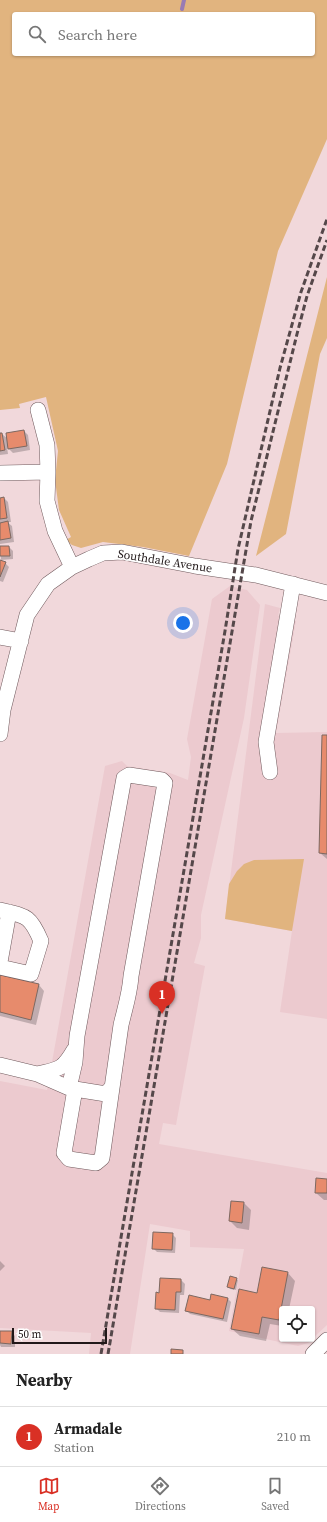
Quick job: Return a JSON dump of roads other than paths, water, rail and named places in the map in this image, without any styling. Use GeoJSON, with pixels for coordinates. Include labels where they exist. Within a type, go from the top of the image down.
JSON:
{"type":"FeatureCollection","features":[{"type":"Feature","properties":{"kind":"street"},"geometry":{"type":"LineString","coordinates":[[38,410],[47,445],[47,501],[55,531],[72,567]]}},
{"type":"Feature","properties":{"kind":"street"},"geometry":{"type":"LineString","coordinates":[[0,473],[48,472]]}},
{"type":"Feature","properties":{"kind":"street","name":"Southdale Avenue"},"geometry":{"type":"LineString","coordinates":[[0,734],[3,710],[27,615],[48,584],[72,567],[103,553],[122,552],[195,566],[250,574],[327,593]]}},
{"type":"Feature","properties":{"kind":"street"},"geometry":{"type":"LineString","coordinates":[[270,772],[266,742],[293,584]]}},
{"type":"Feature","properties":{"kind":"street"},"geometry":{"type":"LineString","coordinates":[[0,637],[21,641]]}},
{"type":"Feature","properties":{"kind":"street"},"geometry":{"type":"LineString","coordinates":[[129,774],[162,780],[165,783],[129,994],[111,1088],[102,1158],[96,1163],[69,1158],[64,1153],[76,1048],[78,1030],[96,938],[112,837],[124,778],[129,774]]}},
{"type":"Feature","properties":{"kind":"street"},"geometry":{"type":"LineString","coordinates":[[0,962],[5,911],[24,915],[34,926],[41,941],[31,974],[0,967]]}},
{"type":"Feature","properties":{"kind":"street"},"geometry":{"type":"LineString","coordinates":[[37,1074],[57,1070],[67,1063],[76,1048]]}},
{"type":"Feature","properties":{"kind":"street"},"geometry":{"type":"LineString","coordinates":[[0,1064],[37,1074],[72,1089],[106,1094],[111,1088]]}},
{"type":"Feature","properties":{"kind":"street"},"geometry":{"type":"LineString","coordinates":[[313,1354],[327,1340]]}},
{"type":"Feature","properties":{"kind":"waterway"},"geometry":{"type":"LineString","coordinates":[[182,9],[184,0]]}},
{"type":"Feature","properties":{"kind":"railway"},"geometry":{"type":"LineString","coordinates":[[101,1354],[238,549],[280,368],[301,292],[327,219]]}},
{"type":"Feature","properties":{"kind":"railway"},"geometry":{"type":"LineString","coordinates":[[108,1354],[251,521],[307,296],[327,240]]}},
{"type":"Feature","properties":{"kind":"place","name":"Armadale"},"geometry":{"type":"Point","coordinates":[162,1014]}}]}
